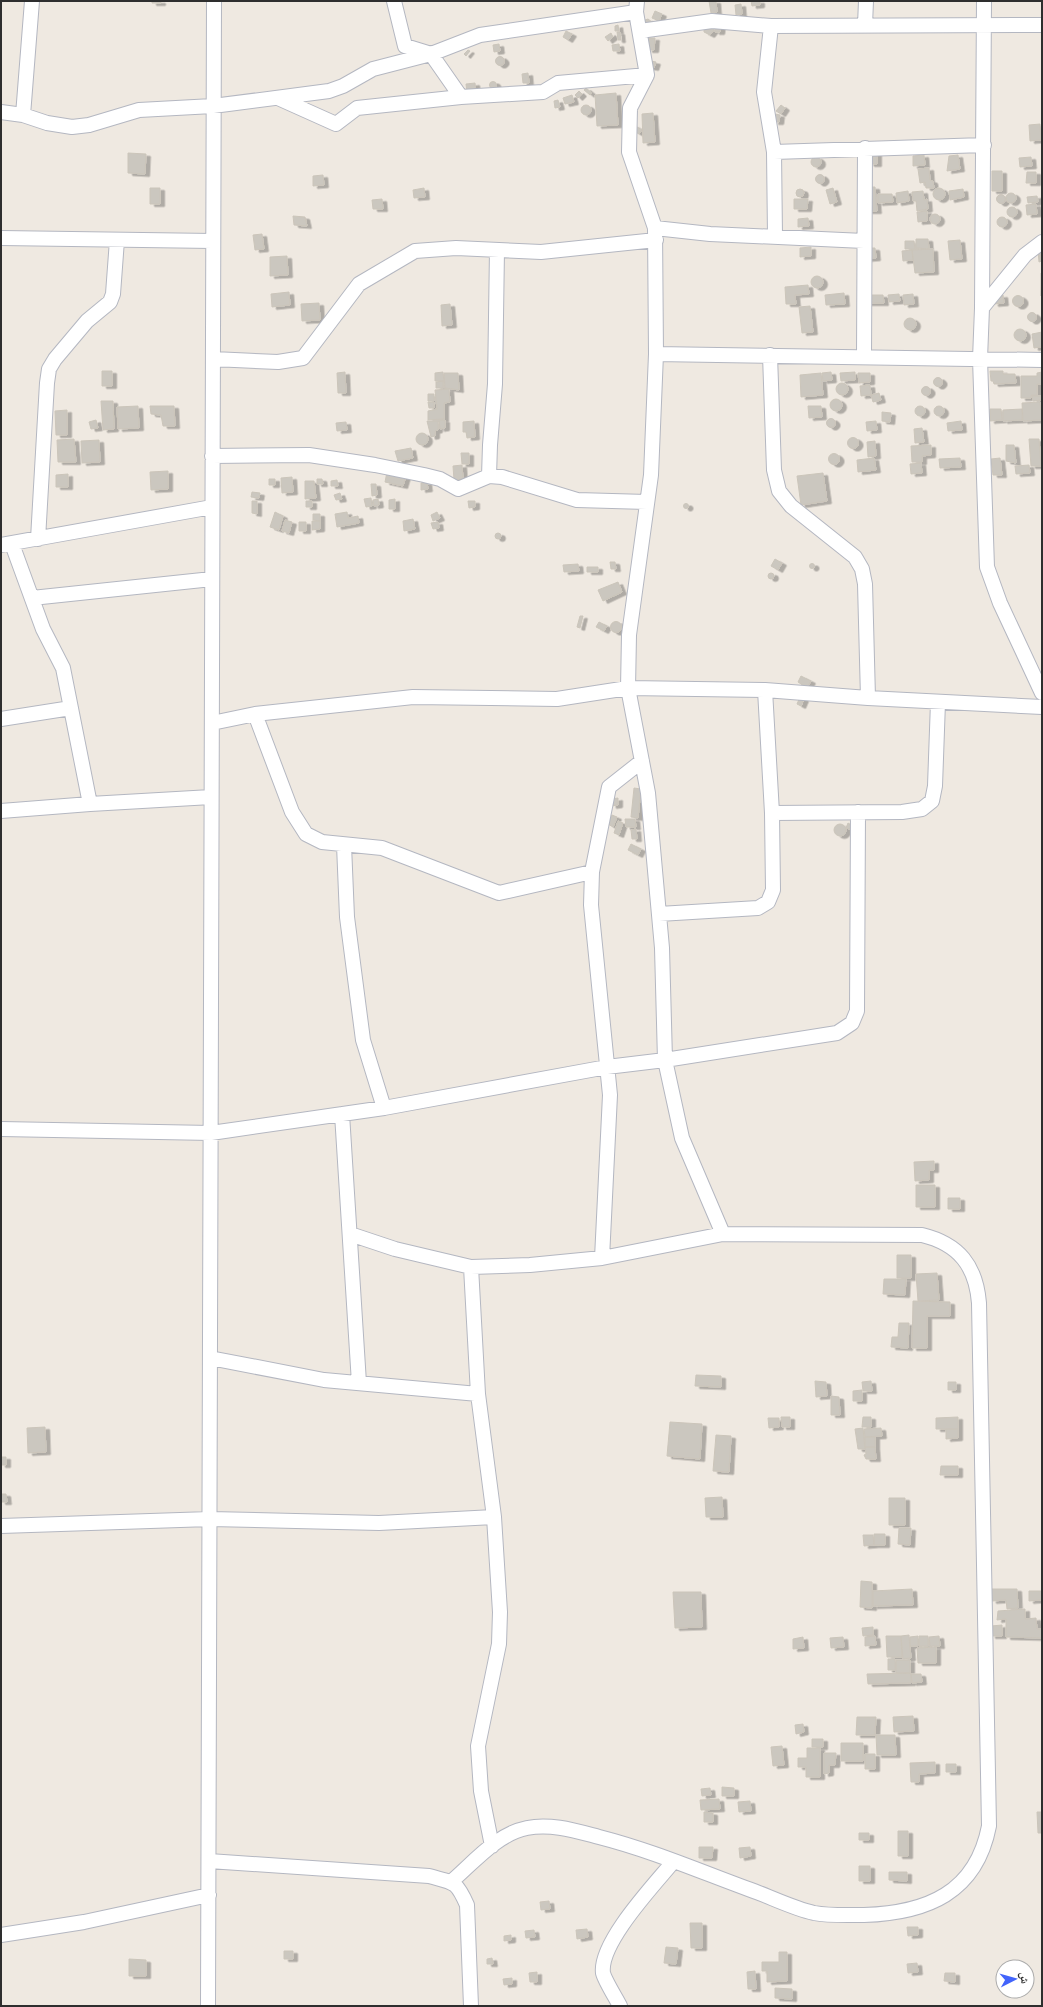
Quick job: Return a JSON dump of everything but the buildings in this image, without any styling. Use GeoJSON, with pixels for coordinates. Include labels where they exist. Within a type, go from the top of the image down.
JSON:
{"type":"FeatureCollection","features":[{"type":"Feature","properties":{"kind":"street"},"geometry":{"type":"LineString","coordinates":[[23,115],[32,1]]}},
{"type":"Feature","properties":{"kind":"street"},"geometry":{"type":"LineString","coordinates":[[208,2006],[214,1]]}},
{"type":"Feature","properties":{"kind":"street"},"geometry":{"type":"LineString","coordinates":[[394,1],[405,46],[431,54],[461,97]]}},
{"type":"Feature","properties":{"kind":"street"},"geometry":{"type":"LineString","coordinates":[[865,25],[866,1]]}},
{"type":"Feature","properties":{"kind":"street"},"geometry":{"type":"LineString","coordinates":[[984,1],[984,145],[980,359],[987,567],[1000,603],[1042,693]]}},
{"type":"Feature","properties":{"kind":"street"},"geometry":{"type":"LineString","coordinates":[[1,112],[23,115],[47,123],[72,127],[89,125],[139,110],[213,106],[329,91],[343,86],[373,70],[431,54],[480,36],[636,7],[647,74],[630,108],[629,152],[656,234],[656,354],[652,475],[629,635],[628,688],[648,793],[662,948],[665,1060],[682,1138],[723,1234]]}},
{"type":"Feature","properties":{"kind":"street"},"geometry":{"type":"LineString","coordinates":[[640,31],[712,21],[771,26],[1042,25]]}},
{"type":"Feature","properties":{"kind":"street"},"geometry":{"type":"LineString","coordinates":[[771,26],[764,92],[774,152],[775,236]]}},
{"type":"Feature","properties":{"kind":"street"},"geometry":{"type":"LineString","coordinates":[[278,98],[336,124],[356,108],[461,97],[543,92],[558,83],[647,74]]}},
{"type":"Feature","properties":{"kind":"street"},"geometry":{"type":"LineString","coordinates":[[774,152],[984,145]]}},
{"type":"Feature","properties":{"kind":"street"},"geometry":{"type":"LineString","coordinates":[[864,357],[865,148]]}},
{"type":"Feature","properties":{"kind":"street"},"geometry":{"type":"LineString","coordinates":[[212,359],[278,362],[303,358],[359,284],[415,251],[456,248],[558,251],[656,234],[775,236],[864,241]]}},
{"type":"Feature","properties":{"kind":"street"},"geometry":{"type":"LineString","coordinates":[[1,238],[213,241]]}},
{"type":"Feature","properties":{"kind":"street"},"geometry":{"type":"LineString","coordinates":[[38,539],[47,383],[50,369],[55,359],[87,322],[110,302],[113,294],[117,240]]}},
{"type":"Feature","properties":{"kind":"street"},"geometry":{"type":"LineString","coordinates":[[982,308],[1025,255],[1042,242]]}},
{"type":"Feature","properties":{"kind":"street"},"geometry":{"type":"LineString","coordinates":[[489,476],[495,384],[497,250]]}},
{"type":"Feature","properties":{"kind":"street"},"geometry":{"type":"LineString","coordinates":[[656,354],[1042,360]]}},
{"type":"Feature","properties":{"kind":"street"},"geometry":{"type":"LineString","coordinates":[[770,355],[774,470],[779,491],[791,506],[855,557],[862,569],[865,584],[868,698]]}},
{"type":"Feature","properties":{"kind":"street"},"geometry":{"type":"LineString","coordinates":[[212,456],[310,455],[375,465],[429,476],[440,479],[458,488],[489,476],[502,477],[577,500],[647,502]]}},
{"type":"Feature","properties":{"kind":"street"},"geometry":{"type":"LineString","coordinates":[[90,804],[63,668],[43,629],[32,598],[6,545],[212,507]]}},
{"type":"Feature","properties":{"kind":"street"},"geometry":{"type":"LineString","coordinates":[[32,598],[212,579]]}},
{"type":"Feature","properties":{"kind":"street"},"geometry":{"type":"LineString","coordinates":[[212,723],[255,714],[413,697],[557,699],[628,688],[765,690],[868,698],[1042,707]]}},
{"type":"Feature","properties":{"kind":"street"},"geometry":{"type":"LineString","coordinates":[[659,914],[758,908],[768,902],[773,890],[772,813],[765,690]]}},
{"type":"Feature","properties":{"kind":"street"},"geometry":{"type":"LineString","coordinates":[[772,813],[902,812],[922,809],[932,801],[938,702]]}},
{"type":"Feature","properties":{"kind":"street"},"geometry":{"type":"LineString","coordinates":[[1,719],[72,708]]}},
{"type":"Feature","properties":{"kind":"street"},"geometry":{"type":"LineString","coordinates":[[255,714],[292,812],[306,834],[322,842],[382,848],[499,893],[592,872]]}},
{"type":"Feature","properties":{"kind":"street"},"geometry":{"type":"LineString","coordinates":[[602,1258],[610,1095],[591,905],[592,872],[609,788],[642,761]]}},
{"type":"Feature","properties":{"kind":"street"},"geometry":{"type":"LineString","coordinates":[[1,812],[90,804],[211,797]]}},
{"type":"Feature","properties":{"kind":"street"},"geometry":{"type":"LineString","coordinates":[[1,1130],[211,1133],[384,1108],[607,1067],[665,1060],[838,1033],[852,1023],[857,1011],[858,812]]}},
{"type":"Feature","properties":{"kind":"street"},"geometry":{"type":"LineString","coordinates":[[344,845],[347,917],[364,1040],[384,1108]]}},
{"type":"Feature","properties":{"kind":"street"},"geometry":{"type":"LineString","coordinates":[[342,1114],[359,1383]]}},
{"type":"Feature","properties":{"kind":"street"},"geometry":{"type":"LineString","coordinates":[[350,1234],[396,1249],[471,1267],[530,1265],[602,1258],[723,1234],[922,1235],[948,1244],[968,1264],[974,1276],[978,1290],[989,1826],[981,1856],[968,1876],[952,1892],[924,1906],[904,1911],[874,1915],[814,1913],[673,1862],[647,1851],[604,1838],[550,1826],[526,1828],[507,1835],[452,1881]]}},
{"type":"Feature","properties":{"kind":"street"},"geometry":{"type":"LineString","coordinates":[[471,1267],[478,1394],[494,1517],[500,1605],[499,1644],[478,1746],[481,1791],[492,1846]]}},
{"type":"Feature","properties":{"kind":"street"},"geometry":{"type":"LineString","coordinates":[[210,1358],[324,1380],[478,1394]]}},
{"type":"Feature","properties":{"kind":"street"},"geometry":{"type":"LineString","coordinates":[[1,1526],[210,1519],[379,1523],[494,1517]]}},
{"type":"Feature","properties":{"kind":"street"},"geometry":{"type":"LineString","coordinates":[[209,1861],[429,1876],[452,1881],[461,1891],[467,1905],[471,2006]]}},
{"type":"Feature","properties":{"kind":"street"},"geometry":{"type":"LineString","coordinates":[[620,2006],[603,1973],[606,1953],[632,1912],[673,1862]]}},
{"type":"Feature","properties":{"kind":"street"},"geometry":{"type":"LineString","coordinates":[[1,1935],[84,1922],[209,1895]]}}]}
